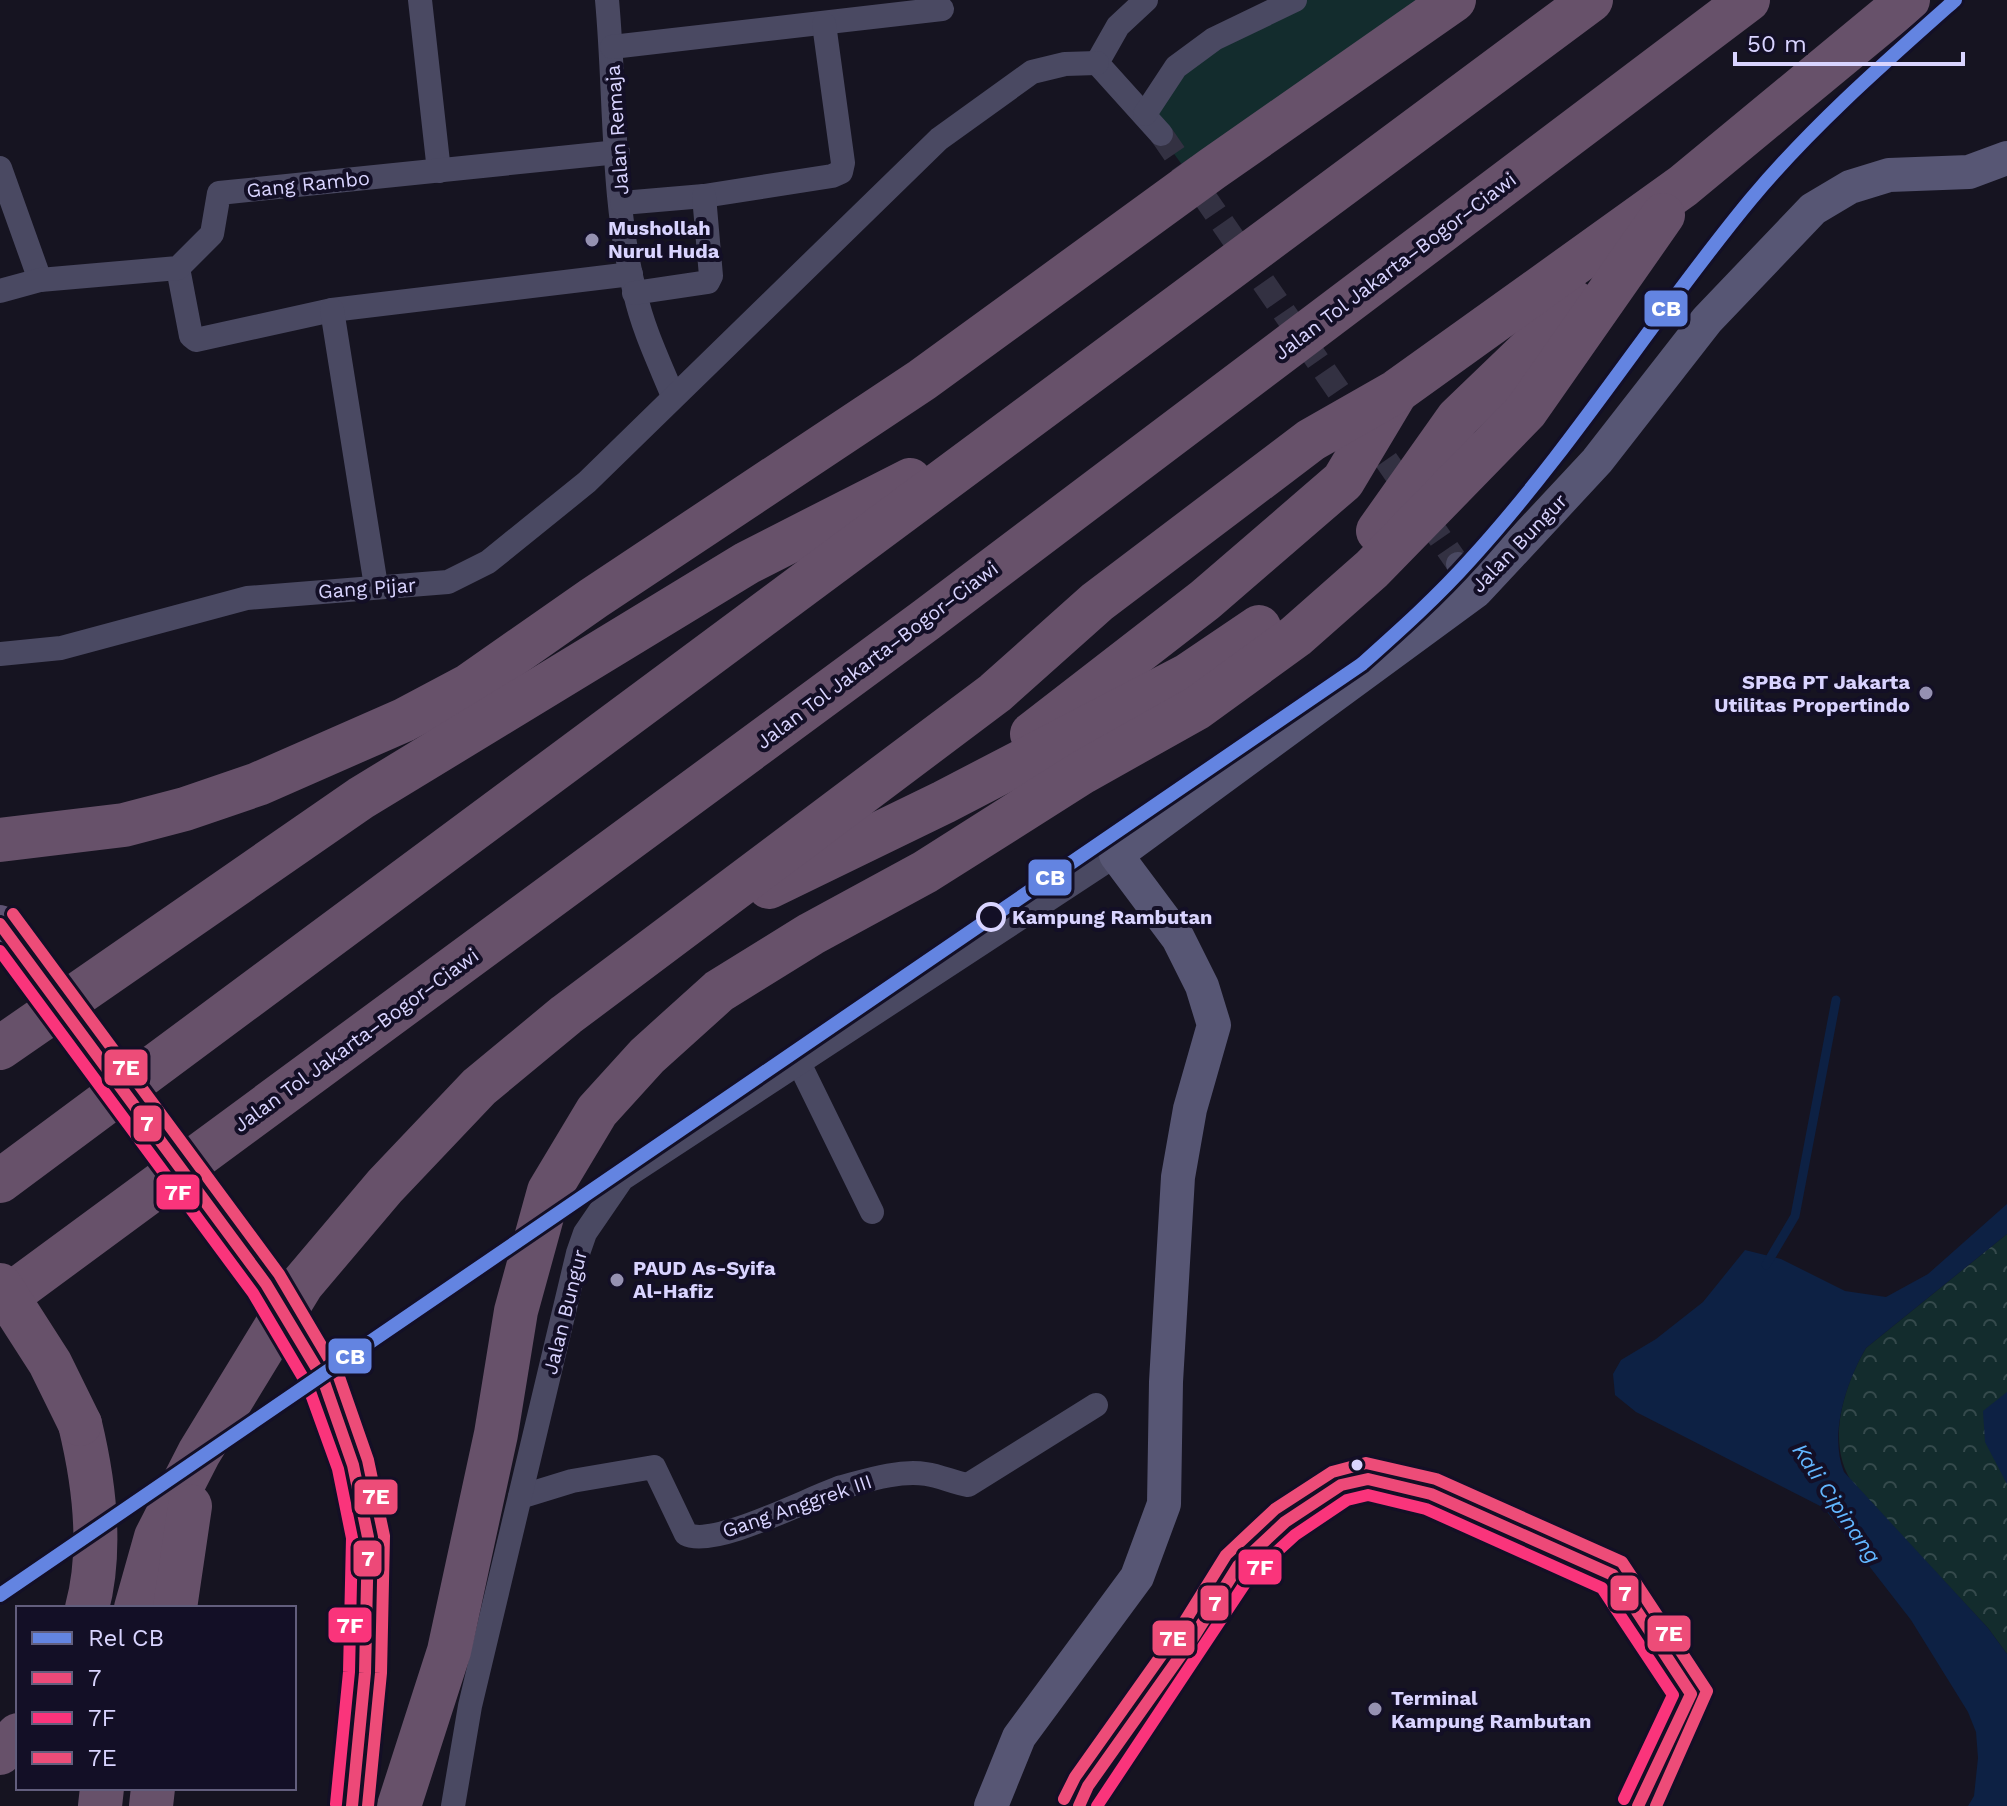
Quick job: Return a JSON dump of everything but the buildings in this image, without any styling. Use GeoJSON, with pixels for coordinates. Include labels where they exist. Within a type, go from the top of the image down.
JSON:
{"type":"FeatureCollection","features":[{"type":"Feature","properties":{"kind":"highway"},"geometry":{"type":"LineString","coordinates":[[0,840],[124,825],[185,809],[258,784],[404,720],[468,686],[594,598],[922,380],[1212,169],[1454,0]]}},
{"type":"Feature","properties":{"kind":"highway"},"geometry":{"type":"LineString","coordinates":[[0,1181],[1591,0]]}},
{"type":"Feature","properties":{"kind":"highway","name":"Jalan Tol Jakarta–Bogor–Ciawi"},"geometry":{"type":"LineString","coordinates":[[0,1302],[926,620],[1748,0]]}},
{"type":"Feature","properties":{"kind":"highway"},"geometry":{"type":"LineString","coordinates":[[137,1606],[156,1537],[199,1453],[302,1284],[385,1186],[479,1087],[566,1015],[995,693],[1097,602],[1311,440],[1397,391],[1683,186],[1908,0]]}},
{"type":"Feature","properties":{"kind":"highway"},"geometry":{"type":"LineString","coordinates":[[399,1806],[449,1651],[496,1434],[516,1311],[549,1191],[597,1111],[647,1056],[719,991],[811,934],[925,872],[1083,772],[1197,708],[1296,636],[1372,569],[1526,411],[1683,186]]}},
{"type":"Feature","properties":{"kind":"highway"},"geometry":{"type":"LineString","coordinates":[[674,934],[944,802],[1188,675],[1282,611],[1381,529],[1458,418],[1560,320],[1629,226]]}},
{"type":"Feature","properties":{"kind":"highway"},"geometry":{"type":"LineString","coordinates":[[944,802],[1205,600],[1343,481],[1397,391]]}},
{"type":"Feature","properties":{"kind":"highway"},"geometry":{"type":"LineString","coordinates":[[0,1048],[85,986],[361,798],[747,563],[1026,420]]}},
{"type":"Feature","properties":{"kind":"highway"},"geometry":{"type":"LineString","coordinates":[[0,1285],[50,1363],[80,1424],[90,1465],[94,1540],[94,1570],[87,1606]]}},
{"type":"Feature","properties":{"kind":"highway"},"geometry":{"type":"LineString","coordinates":[[175,1606],[199,1453]]}},
{"type":"Feature","properties":{"kind":"highway"},"geometry":{"type":"LineString","coordinates":[[0,1753],[16,1737]]}},
{"type":"Feature","properties":{"kind":"main road"},"geometry":{"type":"LineString","coordinates":[[0,924],[266,1284],[323,1379],[353,1465],[368,1537],[365,1673],[352,1806]]}},
{"type":"Feature","properties":{"kind":"street"},"geometry":{"type":"LineString","coordinates":[[420,0],[439,171]]}},
{"type":"Feature","properties":{"kind":"street","name":"Jalan Remaja"},"geometry":{"type":"LineString","coordinates":[[607,0],[622,203],[633,283],[647,334],[673,396]]}},
{"type":"Feature","properties":{"kind":"street"},"geometry":{"type":"LineString","coordinates":[[1146,0],[1118,26],[1097,63],[1161,134]]}},
{"type":"Feature","properties":{"kind":"street"},"geometry":{"type":"LineString","coordinates":[[1145,114],[1176,67],[1214,39],[1295,0]]}},
{"type":"Feature","properties":{"kind":"street"},"geometry":{"type":"LineString","coordinates":[[612,47],[942,9]]}},
{"type":"Feature","properties":{"kind":"street"},"geometry":{"type":"LineString","coordinates":[[622,203],[704,196],[841,172],[843,163],[824,24]]}},
{"type":"Feature","properties":{"kind":"street","name":"Gang Pijar"},"geometry":{"type":"LineString","coordinates":[[0,654],[61,648],[247,598],[448,582],[488,562],[587,482],[939,139],[1032,72],[1097,63]]}},
{"type":"Feature","properties":{"kind":"street","name":"Gang Rambo"},"geometry":{"type":"LineString","coordinates":[[178,268],[212,234],[219,193],[618,152]]}},
{"type":"Feature","properties":{"kind":"street","name":"Jalan Bungur"},"geometry":{"type":"LineString","coordinates":[[453,1806],[470,1706],[585,1233],[627,1175],[1116,855],[1467,577],[1597,461],[1707,320],[1813,209],[1850,187],[1889,175],[1969,172],[2007,158]]}},
{"type":"Feature","properties":{"kind":"street"},"geometry":{"type":"LineString","coordinates":[[0,168],[40,280]]}},
{"type":"Feature","properties":{"kind":"street"},"geometry":{"type":"LineString","coordinates":[[0,291],[40,280],[178,268],[193,339],[332,310],[633,283],[708,282],[711,276],[704,196]]}},
{"type":"Feature","properties":{"kind":"street"},"geometry":{"type":"LineString","coordinates":[[332,310],[376,586]]}},
{"type":"Feature","properties":{"kind":"street"},"geometry":{"type":"LineString","coordinates":[[991,1806],[1019,1737],[1137,1577],[1164,1504],[1166,1382],[1178,1177],[1190,1109],[1214,1025],[1202,986],[1178,938],[1116,855]]}},
{"type":"Feature","properties":{"kind":"street"},"geometry":{"type":"LineString","coordinates":[[799,1063],[872,1212]]}},
{"type":"Feature","properties":{"kind":"street","name":"Gang Anggrek III"},"geometry":{"type":"LineString","coordinates":[[520,1497],[572,1481],[654,1467],[686,1534],[709,1536],[840,1488],[894,1475],[925,1473],[968,1485],[1096,1405]]}},
{"type":"Feature","properties":{"kind":"green space"},"geometry":{"type":"Polygon","coordinates":[[[1295,0],[1454,0],[1196,184],[1145,114],[1176,67],[1295,0]]]}},
{"type":"Feature","properties":{"kind":"green space"},"geometry":{"type":"Polygon","coordinates":[[[2007,1234],[2007,1654],[1988,1628],[1854,1485],[1845,1470],[1839,1435],[1844,1398],[1866,1348],[2007,1234]]]}},
{"type":"Feature","properties":{"kind":"water","name":"Kali Cipinang"},"geometry":{"type":"Polygon","coordinates":[[[2007,1204],[2007,1234],[1866,1348],[1846,1392],[1839,1425],[1838,1442],[1844,1472],[1988,1628],[2007,1654],[2007,1806],[1968,1806],[1974,1796],[1978,1758],[1976,1732],[1968,1712],[1911,1620],[1824,1508],[1636,1412],[1615,1395],[1613,1374],[1621,1360],[1656,1339],[1703,1302],[1745,1250],[1781,1259],[1845,1291],[1886,1297],[1928,1274],[2007,1204]]]}},
{"type":"Feature","properties":{"kind":"water"},"geometry":{"type":"Polygon","coordinates":[[[2007,1392],[2007,1484],[1985,1442],[1983,1411],[2007,1392]]]}},
{"type":"Feature","properties":{"kind":"waterway"},"geometry":{"type":"LineString","coordinates":[[1766,1265],[1795,1216],[1836,1000]]}},
{"type":"Feature","properties":{"kind":"tunnel"},"geometry":{"type":"LineString","coordinates":[[1161,134],[1458,564]]}},
{"type":"Feature","properties":{"kind":"rail line","name":"CB"},"geometry":{"type":"LineString","coordinates":[[0,1595],[1362,664],[1445,587],[1509,516],[1715,243],[1774,172],[1849,96],[1955,0]]}},
{"type":"Feature","properties":{"kind":"transit line","name":"7E"},"geometry":{"type":"LineString","coordinates":[[13,914],[279,1274],[338,1374],[368,1460],[384,1536],[381,1673],[368,1806]]}},
{"type":"Feature","properties":{"kind":"transit line","name":"7"},"geometry":{"type":"LineString","coordinates":[[0,924],[266,1284],[323,1379],[353,1465],[368,1537],[365,1673],[352,1806]]}},
{"type":"Feature","properties":{"kind":"transit line","name":"7F"},"geometry":{"type":"LineString","coordinates":[[0,951],[253,1293],[308,1386],[338,1469],[352,1538],[349,1672],[336,1804]]}},
{"type":"Feature","properties":{"kind":"transit line","name":"7E"},"geometry":{"type":"LineString","coordinates":[[1064,1799],[1075,1777],[1180,1629],[1226,1555],[1275,1509],[1332,1472],[1366,1463],[1436,1479],[1622,1562],[1707,1691],[1656,1806]]}},
{"type":"Feature","properties":{"kind":"transit line","name":"7"},"geometry":{"type":"LineString","coordinates":[[1079,1806],[1088,1786],[1193,1638],[1238,1566],[1285,1522],[1341,1485],[1368,1479],[1431,1494],[1613,1575],[1691,1694],[1638,1806]]}},
{"type":"Feature","properties":{"kind":"transit line","name":"7F"},"geometry":{"type":"LineString","coordinates":[[1097,1806],[1250,1576],[1295,1535],[1347,1500],[1368,1495],[1426,1509],[1602,1588],[1673,1695],[1624,1799]]}},
{"type":"Feature","properties":{"kind":"place","name":"Mushollah Nurul Huda"},"geometry":{"type":"Point","coordinates":[592,240]}},
{"type":"Feature","properties":{"kind":"place","name":"SPBG PT Jakarta Utilitas Propertindo"},"geometry":{"type":"Point","coordinates":[1926,693]}},
{"type":"Feature","properties":{"kind":"place","name":"Kampung Rambutan"},"geometry":{"type":"Point","coordinates":[991,917]}},
{"type":"Feature","properties":{"kind":"place","name":"PAUD As-Syifa Al-Hafiz"},"geometry":{"type":"Point","coordinates":[617,1280]}},
{"type":"Feature","properties":{"kind":"place","name":"Terminal Kampung Rambutan"},"geometry":{"type":"Point","coordinates":[1375,1709]}}]}
